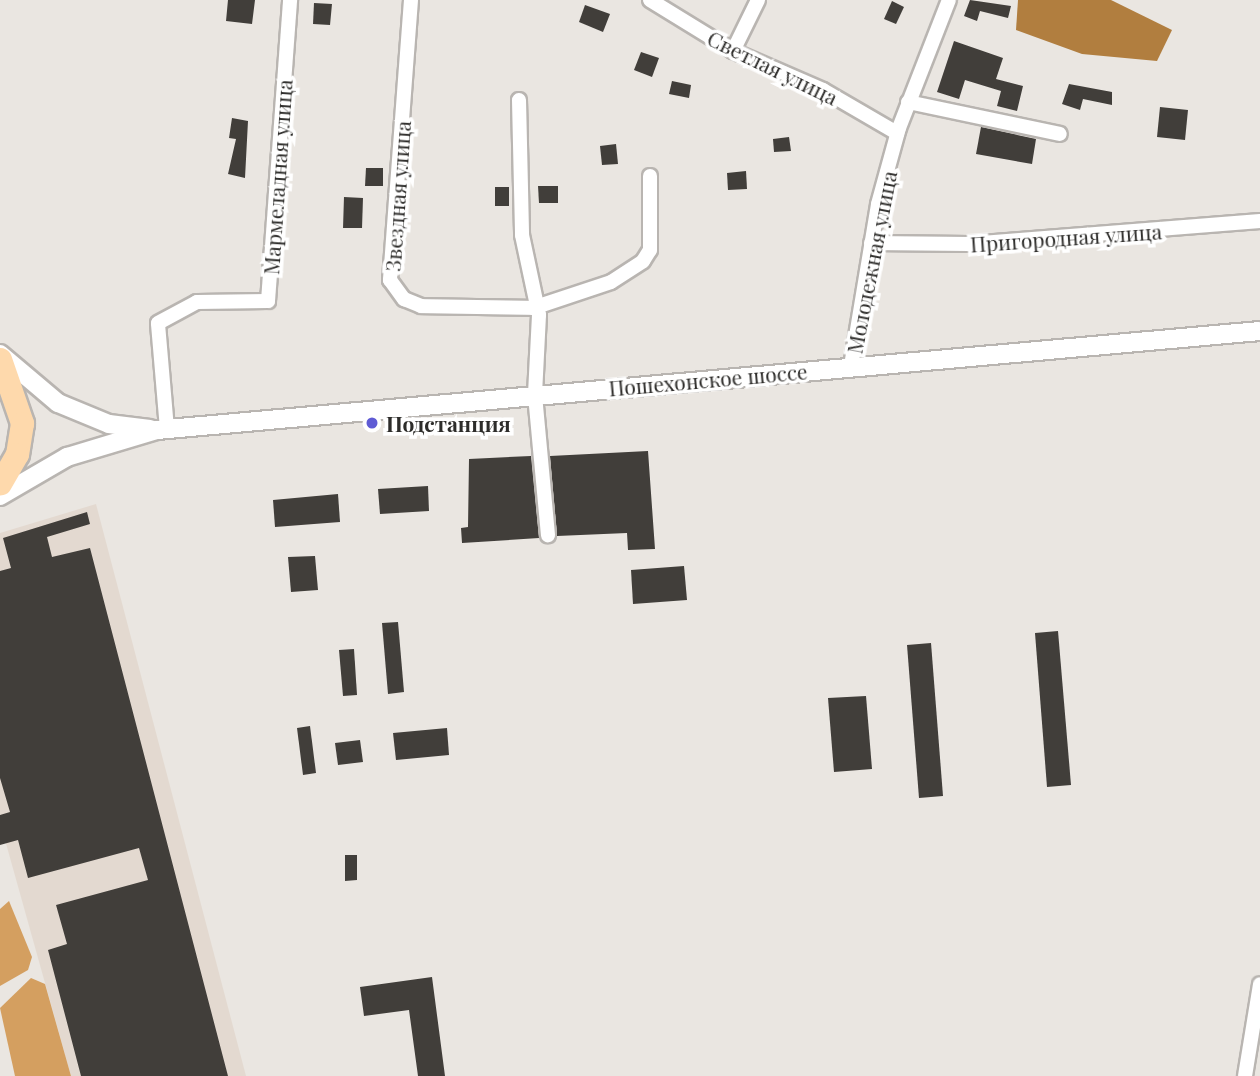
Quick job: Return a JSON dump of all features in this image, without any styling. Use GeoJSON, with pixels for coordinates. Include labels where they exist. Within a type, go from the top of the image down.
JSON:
{"type":"FeatureCollection","features":[{"type":"Feature","properties":{"kind":"main road"},"geometry":{"type":"LineString","coordinates":[[0,359],[22,423],[17,454],[0,484]]}},
{"type":"Feature","properties":{"kind":"street","name":"Мармеладная улица"},"geometry":{"type":"LineString","coordinates":[[162,429],[158,323],[197,302],[268,300],[290,0]]}},
{"type":"Feature","properties":{"kind":"street","name":"Звездная улица"},"geometry":{"type":"LineString","coordinates":[[411,0],[390,281],[404,299],[421,306],[533,308]]}},
{"type":"Feature","properties":{"kind":"street","name":"Светлая улица"},"geometry":{"type":"LineString","coordinates":[[650,0],[733,51],[823,90],[897,133]]}},
{"type":"Feature","properties":{"kind":"street"},"geometry":{"type":"LineString","coordinates":[[733,51],[758,0]]}},
{"type":"Feature","properties":{"kind":"street","name":"Молодежная улица"},"geometry":{"type":"LineString","coordinates":[[851,366],[871,243],[897,133],[948,0]]}},
{"type":"Feature","properties":{"kind":"street"},"geometry":{"type":"LineString","coordinates":[[519,100],[522,235],[541,349],[536,395],[548,535]]}},
{"type":"Feature","properties":{"kind":"street"},"geometry":{"type":"LineString","coordinates":[[908,103],[1060,134]]}},
{"type":"Feature","properties":{"kind":"street"},"geometry":{"type":"LineString","coordinates":[[533,308],[611,282],[643,261],[650,250],[650,176]]}},
{"type":"Feature","properties":{"kind":"street","name":"Пригородная улица"},"geometry":{"type":"LineString","coordinates":[[871,243],[969,244],[1260,222]]}},
{"type":"Feature","properties":{"kind":"street","name":"Пошехонское шоссе"},"geometry":{"type":"LineString","coordinates":[[162,429],[1260,331]]}},
{"type":"Feature","properties":{"kind":"street"},"geometry":{"type":"LineString","coordinates":[[0,354],[67,408],[110,424],[162,429]]}},
{"type":"Feature","properties":{"kind":"street"},"geometry":{"type":"LineString","coordinates":[[0,496],[67,457],[162,429]]}},
{"type":"Feature","properties":{"kind":"street"},"geometry":{"type":"LineString","coordinates":[[1245,1076],[1260,984]]}},
{"type":"Feature","properties":{"kind":"shaded area"},"geometry":{"type":"Polygon","coordinates":[[[1018,0],[1111,0],[1172,30],[1157,61],[1082,54],[1016,30],[1018,0]]]}},
{"type":"Feature","properties":{"kind":"shaded area"},"geometry":{"type":"Polygon","coordinates":[[[96,504],[246,1076],[71,1076],[0,822],[0,533],[96,504]]]}},
{"type":"Feature","properties":{"kind":"shaded area"},"geometry":{"type":"Polygon","coordinates":[[[9,901],[32,957],[28,970],[0,986],[0,909],[9,901]]]}},
{"type":"Feature","properties":{"kind":"shaded area"},"geometry":{"type":"Polygon","coordinates":[[[31,978],[45,984],[71,1076],[15,1076],[0,1008],[31,978]]]}},
{"type":"Feature","properties":{"kind":"building"},"geometry":{"type":"Polygon","coordinates":[[[228,0],[255,0],[252,24],[226,21],[228,0]]]}},
{"type":"Feature","properties":{"kind":"building"},"geometry":{"type":"Polygon","coordinates":[[[970,0],[1011,6],[1008,18],[980,11],[977,21],[964,16],[970,0]]]}},
{"type":"Feature","properties":{"kind":"building"},"geometry":{"type":"Polygon","coordinates":[[[892,1],[904,7],[896,24],[884,19],[892,1]]]}},
{"type":"Feature","properties":{"kind":"building"},"geometry":{"type":"Polygon","coordinates":[[[314,3],[332,4],[330,25],[313,24],[314,3]]]}},
{"type":"Feature","properties":{"kind":"building"},"geometry":{"type":"Polygon","coordinates":[[[585,5],[610,14],[603,32],[579,22],[585,5]]]}},
{"type":"Feature","properties":{"kind":"building"},"geometry":{"type":"Polygon","coordinates":[[[954,41],[1003,58],[996,79],[1023,86],[1017,111],[997,106],[1001,91],[965,80],[959,99],[937,92],[954,41]]]}},
{"type":"Feature","properties":{"kind":"building"},"geometry":{"type":"Polygon","coordinates":[[[641,52],[659,58],[652,77],[634,70],[641,52]]]}},
{"type":"Feature","properties":{"kind":"building"},"geometry":{"type":"Polygon","coordinates":[[[672,81],[691,85],[689,98],[669,94],[672,81]]]}},
{"type":"Feature","properties":{"kind":"building"},"geometry":{"type":"Polygon","coordinates":[[[1069,84],[1112,92],[1112,105],[1083,99],[1080,110],[1062,104],[1069,84]]]}},
{"type":"Feature","properties":{"kind":"building"},"geometry":{"type":"Polygon","coordinates":[[[1160,107],[1188,110],[1185,140],[1157,137],[1160,107]]]}},
{"type":"Feature","properties":{"kind":"building"},"geometry":{"type":"Polygon","coordinates":[[[232,118],[248,121],[245,178],[228,174],[236,139],[229,138],[232,118]]]}},
{"type":"Feature","properties":{"kind":"building"},"geometry":{"type":"Polygon","coordinates":[[[981,127],[1036,139],[1032,164],[976,154],[981,127]]]}},
{"type":"Feature","properties":{"kind":"building"},"geometry":{"type":"Polygon","coordinates":[[[789,137],[791,151],[774,152],[773,139],[789,137]]]}},
{"type":"Feature","properties":{"kind":"building"},"geometry":{"type":"Polygon","coordinates":[[[616,144],[618,164],[602,165],[600,146],[616,144]]]}},
{"type":"Feature","properties":{"kind":"building"},"geometry":{"type":"Polygon","coordinates":[[[366,168],[383,168],[383,186],[365,186],[366,168]]]}},
{"type":"Feature","properties":{"kind":"building"},"geometry":{"type":"Polygon","coordinates":[[[746,171],[747,189],[728,190],[727,173],[746,171]]]}},
{"type":"Feature","properties":{"kind":"building"},"geometry":{"type":"Polygon","coordinates":[[[538,186],[558,186],[558,203],[539,203],[538,186]]]}},
{"type":"Feature","properties":{"kind":"building"},"geometry":{"type":"Polygon","coordinates":[[[495,187],[509,187],[509,206],[495,206],[495,187]]]}},
{"type":"Feature","properties":{"kind":"building"},"geometry":{"type":"Polygon","coordinates":[[[344,197],[363,198],[362,228],[343,228],[344,197]]]}},
{"type":"Feature","properties":{"kind":"building"},"geometry":{"type":"Polygon","coordinates":[[[648,451],[655,549],[628,550],[627,533],[557,536],[550,456],[648,451]]]}},
{"type":"Feature","properties":{"kind":"building"},"geometry":{"type":"Polygon","coordinates":[[[531,456],[539,538],[462,543],[461,528],[468,527],[469,459],[531,456]]]}},
{"type":"Feature","properties":{"kind":"building"},"geometry":{"type":"Polygon","coordinates":[[[428,486],[429,511],[380,514],[378,489],[428,486]]]}},
{"type":"Feature","properties":{"kind":"building"},"geometry":{"type":"Polygon","coordinates":[[[338,494],[340,522],[275,527],[273,500],[338,494]]]}},
{"type":"Feature","properties":{"kind":"building"},"geometry":{"type":"Polygon","coordinates":[[[87,512],[90,524],[47,537],[52,557],[90,548],[228,1076],[81,1076],[48,950],[67,944],[56,905],[148,880],[139,848],[28,878],[18,840],[0,845],[0,815],[10,812],[0,778],[0,571],[11,568],[3,538],[87,512]]]}},
{"type":"Feature","properties":{"kind":"building"},"geometry":{"type":"Polygon","coordinates":[[[315,556],[318,590],[291,592],[288,557],[315,556]]]}},
{"type":"Feature","properties":{"kind":"building"},"geometry":{"type":"Polygon","coordinates":[[[684,566],[687,600],[633,604],[631,570],[684,566]]]}},
{"type":"Feature","properties":{"kind":"building"},"geometry":{"type":"Polygon","coordinates":[[[398,622],[404,692],[388,694],[382,623],[398,622]]]}},
{"type":"Feature","properties":{"kind":"building"},"geometry":{"type":"Polygon","coordinates":[[[1058,631],[1071,785],[1047,787],[1035,633],[1058,631]]]}},
{"type":"Feature","properties":{"kind":"building"},"geometry":{"type":"Polygon","coordinates":[[[931,643],[943,796],[919,798],[907,645],[931,643]]]}},
{"type":"Feature","properties":{"kind":"building"},"geometry":{"type":"Polygon","coordinates":[[[354,649],[357,695],[343,696],[339,650],[354,649]]]}},
{"type":"Feature","properties":{"kind":"building"},"geometry":{"type":"Polygon","coordinates":[[[866,696],[872,769],[834,772],[828,698],[866,696]]]}},
{"type":"Feature","properties":{"kind":"building"},"geometry":{"type":"Polygon","coordinates":[[[310,726],[316,773],[303,775],[297,728],[310,726]]]}},
{"type":"Feature","properties":{"kind":"building"},"geometry":{"type":"Polygon","coordinates":[[[447,728],[449,755],[396,760],[393,733],[447,728]]]}},
{"type":"Feature","properties":{"kind":"building"},"geometry":{"type":"Polygon","coordinates":[[[360,740],[363,762],[338,765],[335,743],[360,740]]]}},
{"type":"Feature","properties":{"kind":"building"},"geometry":{"type":"Polygon","coordinates":[[[345,855],[357,855],[357,880],[345,881],[345,855]]]}},
{"type":"Feature","properties":{"kind":"building"},"geometry":{"type":"Polygon","coordinates":[[[432,977],[445,1076],[418,1076],[409,1010],[364,1016],[360,987],[432,977]]]}},
{"type":"Feature","properties":{"kind":"place","name":"Подстанция"},"geometry":{"type":"Point","coordinates":[372,423]}}]}
